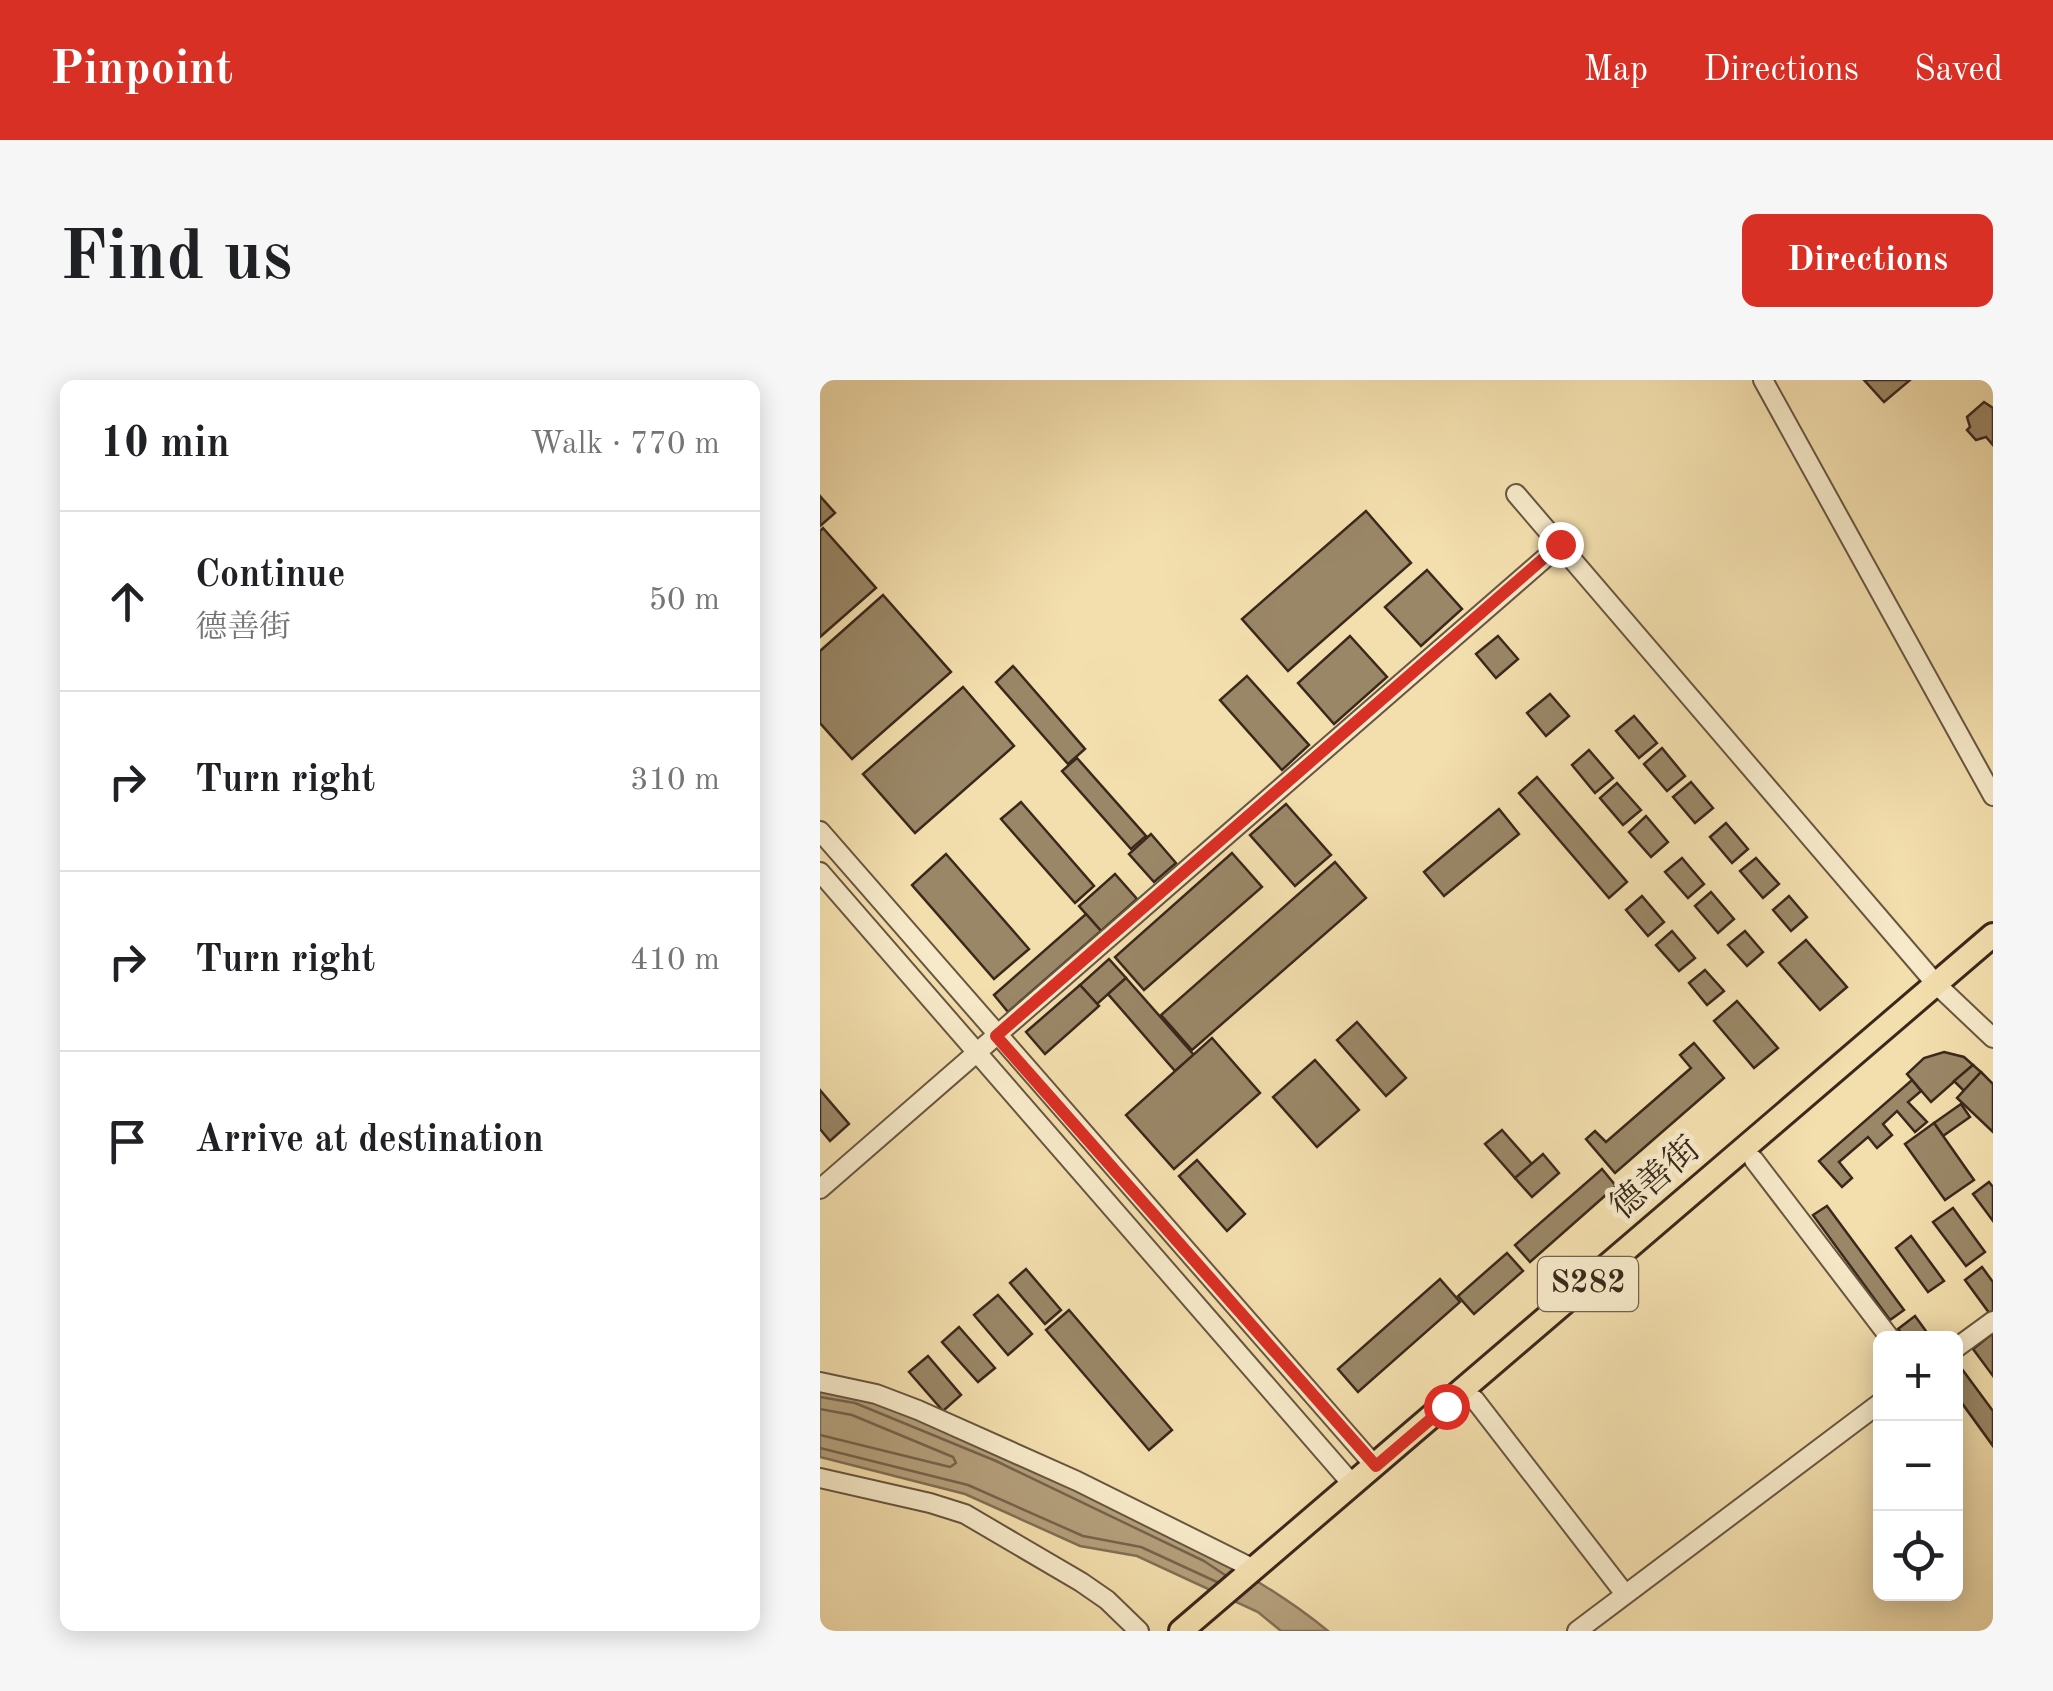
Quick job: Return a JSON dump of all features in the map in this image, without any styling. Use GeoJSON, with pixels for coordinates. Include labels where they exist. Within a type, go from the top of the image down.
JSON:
{"type":"FeatureCollection","features":[{"type":"Feature","properties":{"kind":"main road","name":"德善街"},"geometry":{"type":"LineString","coordinates":[[1204,1631],[1754,1160],[1942,989],[1993,935]]}},
{"type":"Feature","properties":{"kind":"main road","name":"德善街"},"geometry":{"type":"LineString","coordinates":[[1182,1631],[1942,989],[1993,955]]}},
{"type":"Feature","properties":{"kind":"street"},"geometry":{"type":"LineString","coordinates":[[1763,380],[1993,796]]}},
{"type":"Feature","properties":{"kind":"street"},"geometry":{"type":"LineString","coordinates":[[1516,494],[1942,989],[1993,1038]]}},
{"type":"Feature","properties":{"kind":"street"},"geometry":{"type":"LineString","coordinates":[[820,1189],[1560,544]]}},
{"type":"Feature","properties":{"kind":"street"},"geometry":{"type":"LineString","coordinates":[[820,831],[1376,1466]]}},
{"type":"Feature","properties":{"kind":"street"},"geometry":{"type":"LineString","coordinates":[[820,872],[1353,1485]]}},
{"type":"Feature","properties":{"kind":"street"},"geometry":{"type":"LineString","coordinates":[[1754,1160],[1885,1331]]}},
{"type":"Feature","properties":{"kind":"street"},"geometry":{"type":"LineString","coordinates":[[1963,1343],[1993,1321]]}},
{"type":"Feature","properties":{"kind":"street"},"geometry":{"type":"LineString","coordinates":[[820,1382],[876,1394],[918,1410],[1077,1480],[1254,1569]]}},
{"type":"Feature","properties":{"kind":"street"},"geometry":{"type":"LineString","coordinates":[[1475,1400],[1626,1594]]}},
{"type":"Feature","properties":{"kind":"street"},"geometry":{"type":"LineString","coordinates":[[1577,1631],[1873,1408]]}},
{"type":"Feature","properties":{"kind":"street"},"geometry":{"type":"LineString","coordinates":[[820,1478],[965,1514],[1108,1600],[1139,1631]]}},
{"type":"Feature","properties":{"kind":"water"},"geometry":{"type":"Polygon","coordinates":[[[820,1387],[883,1403],[1009,1456],[1235,1568],[1328,1631],[1281,1631],[1258,1612],[1137,1556],[1080,1546],[965,1494],[820,1457],[820,1387]]]}},
{"type":"Feature","properties":{"kind":"building"},"geometry":{"type":"Polygon","coordinates":[[[1864,380],[1910,380],[1884,402],[1864,380]]]}},
{"type":"Feature","properties":{"kind":"building"},"geometry":{"type":"Polygon","coordinates":[[[1984,402],[1993,408],[1993,445],[1986,437],[1976,440],[1967,430],[1967,417],[1984,402]]]}},
{"type":"Feature","properties":{"kind":"building"},"geometry":{"type":"Polygon","coordinates":[[[820,496],[835,513],[820,526],[820,496]]]}},
{"type":"Feature","properties":{"kind":"building"},"geometry":{"type":"Polygon","coordinates":[[[1366,511],[1411,563],[1288,671],[1242,619],[1366,511]]]}},
{"type":"Feature","properties":{"kind":"building"},"geometry":{"type":"Polygon","coordinates":[[[823,528],[876,588],[820,637],[820,531],[823,528]]]}},
{"type":"Feature","properties":{"kind":"building"},"geometry":{"type":"Polygon","coordinates":[[[1427,570],[1462,609],[1421,646],[1385,607],[1427,570]]]}},
{"type":"Feature","properties":{"kind":"building"},"geometry":{"type":"Polygon","coordinates":[[[883,595],[951,672],[852,759],[820,723],[820,651],[883,595]]]}},
{"type":"Feature","properties":{"kind":"building"},"geometry":{"type":"Polygon","coordinates":[[[1350,636],[1387,677],[1334,724],[1298,683],[1350,636]]]}},
{"type":"Feature","properties":{"kind":"building"},"geometry":{"type":"Polygon","coordinates":[[[1498,636],[1518,659],[1496,678],[1476,654],[1498,636]]]}},
{"type":"Feature","properties":{"kind":"building"},"geometry":{"type":"Polygon","coordinates":[[[1013,666],[1085,749],[1068,764],[996,682],[1013,666]]]}},
{"type":"Feature","properties":{"kind":"building"},"geometry":{"type":"Polygon","coordinates":[[[1247,676],[1309,745],[1282,770],[1220,700],[1247,676]]]}},
{"type":"Feature","properties":{"kind":"building"},"geometry":{"type":"Polygon","coordinates":[[[963,687],[1014,746],[915,833],[863,774],[963,687]]]}},
{"type":"Feature","properties":{"kind":"building"},"geometry":{"type":"Polygon","coordinates":[[[1550,694],[1569,716],[1546,736],[1527,713],[1550,694]]]}},
{"type":"Feature","properties":{"kind":"building"},"geometry":{"type":"Polygon","coordinates":[[[1634,716],[1657,743],[1639,758],[1616,731],[1634,716]]]}},
{"type":"Feature","properties":{"kind":"building"},"geometry":{"type":"Polygon","coordinates":[[[1662,748],[1685,776],[1667,791],[1644,764],[1662,748]]]}},
{"type":"Feature","properties":{"kind":"building"},"geometry":{"type":"Polygon","coordinates":[[[1589,750],[1613,778],[1595,793],[1572,765],[1589,750]]]}},
{"type":"Feature","properties":{"kind":"building"},"geometry":{"type":"Polygon","coordinates":[[[1077,758],[1146,836],[1131,849],[1062,771],[1077,758]]]}},
{"type":"Feature","properties":{"kind":"building"},"geometry":{"type":"Polygon","coordinates":[[[1537,777],[1627,882],[1609,898],[1519,793],[1537,777]]]}},
{"type":"Feature","properties":{"kind":"building"},"geometry":{"type":"Polygon","coordinates":[[[1691,782],[1713,808],[1695,823],[1673,797],[1691,782]]]}},
{"type":"Feature","properties":{"kind":"building"},"geometry":{"type":"Polygon","coordinates":[[[1617,783],[1641,810],[1623,825],[1600,798],[1617,783]]]}},
{"type":"Feature","properties":{"kind":"building"},"geometry":{"type":"Polygon","coordinates":[[[1021,802],[1094,886],[1075,903],[1001,819],[1021,802]]]}},
{"type":"Feature","properties":{"kind":"building"},"geometry":{"type":"Polygon","coordinates":[[[1286,804],[1331,855],[1295,886],[1250,835],[1286,804]]]}},
{"type":"Feature","properties":{"kind":"building"},"geometry":{"type":"Polygon","coordinates":[[[1499,809],[1519,834],[1444,896],[1424,872],[1499,809]]]}},
{"type":"Feature","properties":{"kind":"building"},"geometry":{"type":"Polygon","coordinates":[[[1646,816],[1668,842],[1651,857],[1629,832],[1646,816]]]}},
{"type":"Feature","properties":{"kind":"building"},"geometry":{"type":"Polygon","coordinates":[[[1726,823],[1748,849],[1732,863],[1710,837],[1726,823]]]}},
{"type":"Feature","properties":{"kind":"building"},"geometry":{"type":"Polygon","coordinates":[[[1151,834],[1176,863],[1154,882],[1129,854],[1151,834]]]}},
{"type":"Feature","properties":{"kind":"building"},"geometry":{"type":"Polygon","coordinates":[[[1232,853],[1262,887],[1144,990],[1115,957],[1232,853]]]}},
{"type":"Feature","properties":{"kind":"building"},"geometry":{"type":"Polygon","coordinates":[[[946,854],[1029,949],[994,979],[912,885],[946,854]]]}},
{"type":"Feature","properties":{"kind":"building"},"geometry":{"type":"Polygon","coordinates":[[[1682,858],[1704,884],[1688,898],[1665,872],[1682,858]]]}},
{"type":"Feature","properties":{"kind":"building"},"geometry":{"type":"Polygon","coordinates":[[[1756,858],[1779,884],[1763,898],[1740,871],[1756,858]]]}},
{"type":"Feature","properties":{"kind":"building"},"geometry":{"type":"Polygon","coordinates":[[[1335,862],[1366,898],[1192,1050],[1161,1015],[1335,862]]]}},
{"type":"Feature","properties":{"kind":"building"},"geometry":{"type":"Polygon","coordinates":[[[1115,874],[1137,899],[1101,931],[1079,906],[1115,874]]]}},
{"type":"Feature","properties":{"kind":"building"},"geometry":{"type":"Polygon","coordinates":[[[1711,892],[1734,919],[1718,933],[1695,906],[1711,892]]]}},
{"type":"Feature","properties":{"kind":"building"},"geometry":{"type":"Polygon","coordinates":[[[1642,896],[1664,922],[1648,936],[1626,910],[1642,896]]]}},
{"type":"Feature","properties":{"kind":"building"},"geometry":{"type":"Polygon","coordinates":[[[1789,896],[1807,917],[1791,931],[1773,910],[1789,896]]]}},
{"type":"Feature","properties":{"kind":"building"},"geometry":{"type":"Polygon","coordinates":[[[1086,914],[1101,931],[1008,1012],[994,995],[1086,914]]]}},
{"type":"Feature","properties":{"kind":"building"},"geometry":{"type":"Polygon","coordinates":[[[1672,931],[1695,958],[1679,971],[1656,945],[1672,931]]]}},
{"type":"Feature","properties":{"kind":"building"},"geometry":{"type":"Polygon","coordinates":[[[1745,931],[1763,952],[1747,966],[1728,945],[1745,931]]]}},
{"type":"Feature","properties":{"kind":"building"},"geometry":{"type":"Polygon","coordinates":[[[1806,940],[1847,987],[1820,1010],[1779,963],[1806,940]]]}},
{"type":"Feature","properties":{"kind":"building"},"geometry":{"type":"Polygon","coordinates":[[[1109,959],[1126,978],[1097,1004],[1080,985],[1109,959]]]}},
{"type":"Feature","properties":{"kind":"building"},"geometry":{"type":"Polygon","coordinates":[[[1705,970],[1724,991],[1707,1005],[1689,983],[1705,970]]]}},
{"type":"Feature","properties":{"kind":"building"},"geometry":{"type":"Polygon","coordinates":[[[1126,978],[1194,1055],[1175,1071],[1108,994],[1126,978]]]}},
{"type":"Feature","properties":{"kind":"building"},"geometry":{"type":"Polygon","coordinates":[[[1080,985],[1099,1006],[1045,1054],[1026,1032],[1080,985]]]}},
{"type":"Feature","properties":{"kind":"building"},"geometry":{"type":"Polygon","coordinates":[[[1737,1001],[1778,1048],[1754,1068],[1714,1021],[1737,1001]]]}},
{"type":"Feature","properties":{"kind":"building"},"geometry":{"type":"Polygon","coordinates":[[[1357,1022],[1406,1078],[1386,1096],[1337,1040],[1357,1022]]]}},
{"type":"Feature","properties":{"kind":"building"},"geometry":{"type":"Polygon","coordinates":[[[1212,1038],[1260,1093],[1174,1169],[1126,1115],[1212,1038]]]}},
{"type":"Feature","properties":{"kind":"building"},"geometry":{"type":"Polygon","coordinates":[[[1694,1043],[1724,1078],[1615,1173],[1586,1139],[1595,1131],[1606,1142],[1691,1068],[1680,1055],[1694,1043]]]}},
{"type":"Feature","properties":{"kind":"building"},"geometry":{"type":"Polygon","coordinates":[[[1944,1052],[1964,1057],[1973,1065],[1931,1102],[1907,1074],[1924,1058],[1944,1052]]]}},
{"type":"Feature","properties":{"kind":"building"},"geometry":{"type":"Polygon","coordinates":[[[1315,1060],[1359,1110],[1317,1147],[1273,1097],[1315,1060]]]}},
{"type":"Feature","properties":{"kind":"building"},"geometry":{"type":"Polygon","coordinates":[[[1973,1065],[1981,1072],[1964,1091],[1954,1081],[1973,1065]]]}},
{"type":"Feature","properties":{"kind":"building"},"geometry":{"type":"Polygon","coordinates":[[[1981,1072],[1993,1084],[1993,1132],[1957,1098],[1981,1072]]]}},
{"type":"Feature","properties":{"kind":"building"},"geometry":{"type":"Polygon","coordinates":[[[1912,1080],[1921,1091],[1908,1102],[1927,1122],[1915,1132],[1897,1111],[1883,1124],[1892,1135],[1877,1148],[1868,1137],[1839,1162],[1852,1178],[1842,1187],[1819,1161],[1912,1080]]]}},
{"type":"Feature","properties":{"kind":"building"},"geometry":{"type":"Polygon","coordinates":[[[820,1090],[849,1124],[830,1141],[820,1129],[820,1090]]]}},
{"type":"Feature","properties":{"kind":"building"},"geometry":{"type":"Polygon","coordinates":[[[1961,1104],[1970,1117],[1943,1136],[1934,1123],[1961,1104]]]}},
{"type":"Feature","properties":{"kind":"building"},"geometry":{"type":"Polygon","coordinates":[[[1934,1123],[1974,1180],[1945,1200],[1905,1144],[1934,1123]]]}},
{"type":"Feature","properties":{"kind":"building"},"geometry":{"type":"Polygon","coordinates":[[[1502,1130],[1532,1164],[1515,1178],[1485,1144],[1502,1130]]]}},
{"type":"Feature","properties":{"kind":"building"},"geometry":{"type":"Polygon","coordinates":[[[1543,1154],[1559,1173],[1532,1197],[1515,1178],[1543,1154]]]}},
{"type":"Feature","properties":{"kind":"building"},"geometry":{"type":"Polygon","coordinates":[[[1197,1160],[1245,1214],[1227,1231],[1179,1176],[1197,1160]]]}},
{"type":"Feature","properties":{"kind":"building"},"geometry":{"type":"Polygon","coordinates":[[[1602,1169],[1616,1186],[1530,1262],[1515,1245],[1602,1169]]]}},
{"type":"Feature","properties":{"kind":"building"},"geometry":{"type":"Polygon","coordinates":[[[1989,1182],[1993,1187],[1993,1221],[1973,1194],[1989,1182]]]}},
{"type":"Feature","properties":{"kind":"building"},"geometry":{"type":"Polygon","coordinates":[[[1827,1206],[1904,1310],[1890,1320],[1813,1215],[1827,1206]]]}},
{"type":"Feature","properties":{"kind":"building"},"geometry":{"type":"Polygon","coordinates":[[[1953,1208],[1985,1252],[1966,1266],[1933,1222],[1953,1208]]]}},
{"type":"Feature","properties":{"kind":"building"},"geometry":{"type":"Polygon","coordinates":[[[1911,1236],[1944,1281],[1928,1292],[1896,1248],[1911,1236]]]}},
{"type":"Feature","properties":{"kind":"building"},"geometry":{"type":"Polygon","coordinates":[[[1507,1253],[1523,1271],[1474,1314],[1458,1296],[1507,1253]]]}},
{"type":"Feature","properties":{"kind":"building"},"geometry":{"type":"Polygon","coordinates":[[[1982,1267],[1993,1282],[1990,1314],[1965,1280],[1982,1267]]]}},
{"type":"Feature","properties":{"kind":"building"},"geometry":{"type":"Polygon","coordinates":[[[1026,1269],[1061,1310],[1045,1324],[1010,1283],[1026,1269]]]}},
{"type":"Feature","properties":{"kind":"building"},"geometry":{"type":"Polygon","coordinates":[[[1440,1279],[1460,1302],[1358,1392],[1338,1369],[1440,1279]]]}},
{"type":"Feature","properties":{"kind":"building"},"geometry":{"type":"Polygon","coordinates":[[[998,1295],[1032,1334],[1008,1355],[974,1315],[998,1295]]]}},
{"type":"Feature","properties":{"kind":"building"},"geometry":{"type":"Polygon","coordinates":[[[1069,1310],[1172,1430],[1149,1450],[1046,1330],[1069,1310]]]}},
{"type":"Feature","properties":{"kind":"building"},"geometry":{"type":"Polygon","coordinates":[[[1915,1316],[1926,1331],[1900,1331],[1915,1316]]]}},
{"type":"Feature","properties":{"kind":"building"},"geometry":{"type":"Polygon","coordinates":[[[959,1327],[995,1368],[978,1382],[942,1342],[959,1327]]]}},
{"type":"Feature","properties":{"kind":"building"},"geometry":{"type":"Polygon","coordinates":[[[1993,1335],[1993,1376],[1973,1349],[1993,1335]]]}},
{"type":"Feature","properties":{"kind":"building"},"geometry":{"type":"Polygon","coordinates":[[[928,1356],[961,1395],[943,1411],[909,1372],[928,1356]]]}},
{"type":"Feature","properties":{"kind":"building"},"geometry":{"type":"Polygon","coordinates":[[[1963,1370],[1993,1411],[1993,1446],[1963,1405],[1963,1370]]]}},
{"type":"Feature","properties":{"kind":"route"},"geometry":{"type":"LineString","coordinates":[[1446,1406],[1376,1466],[996,1036],[1560,544]]}}]}
